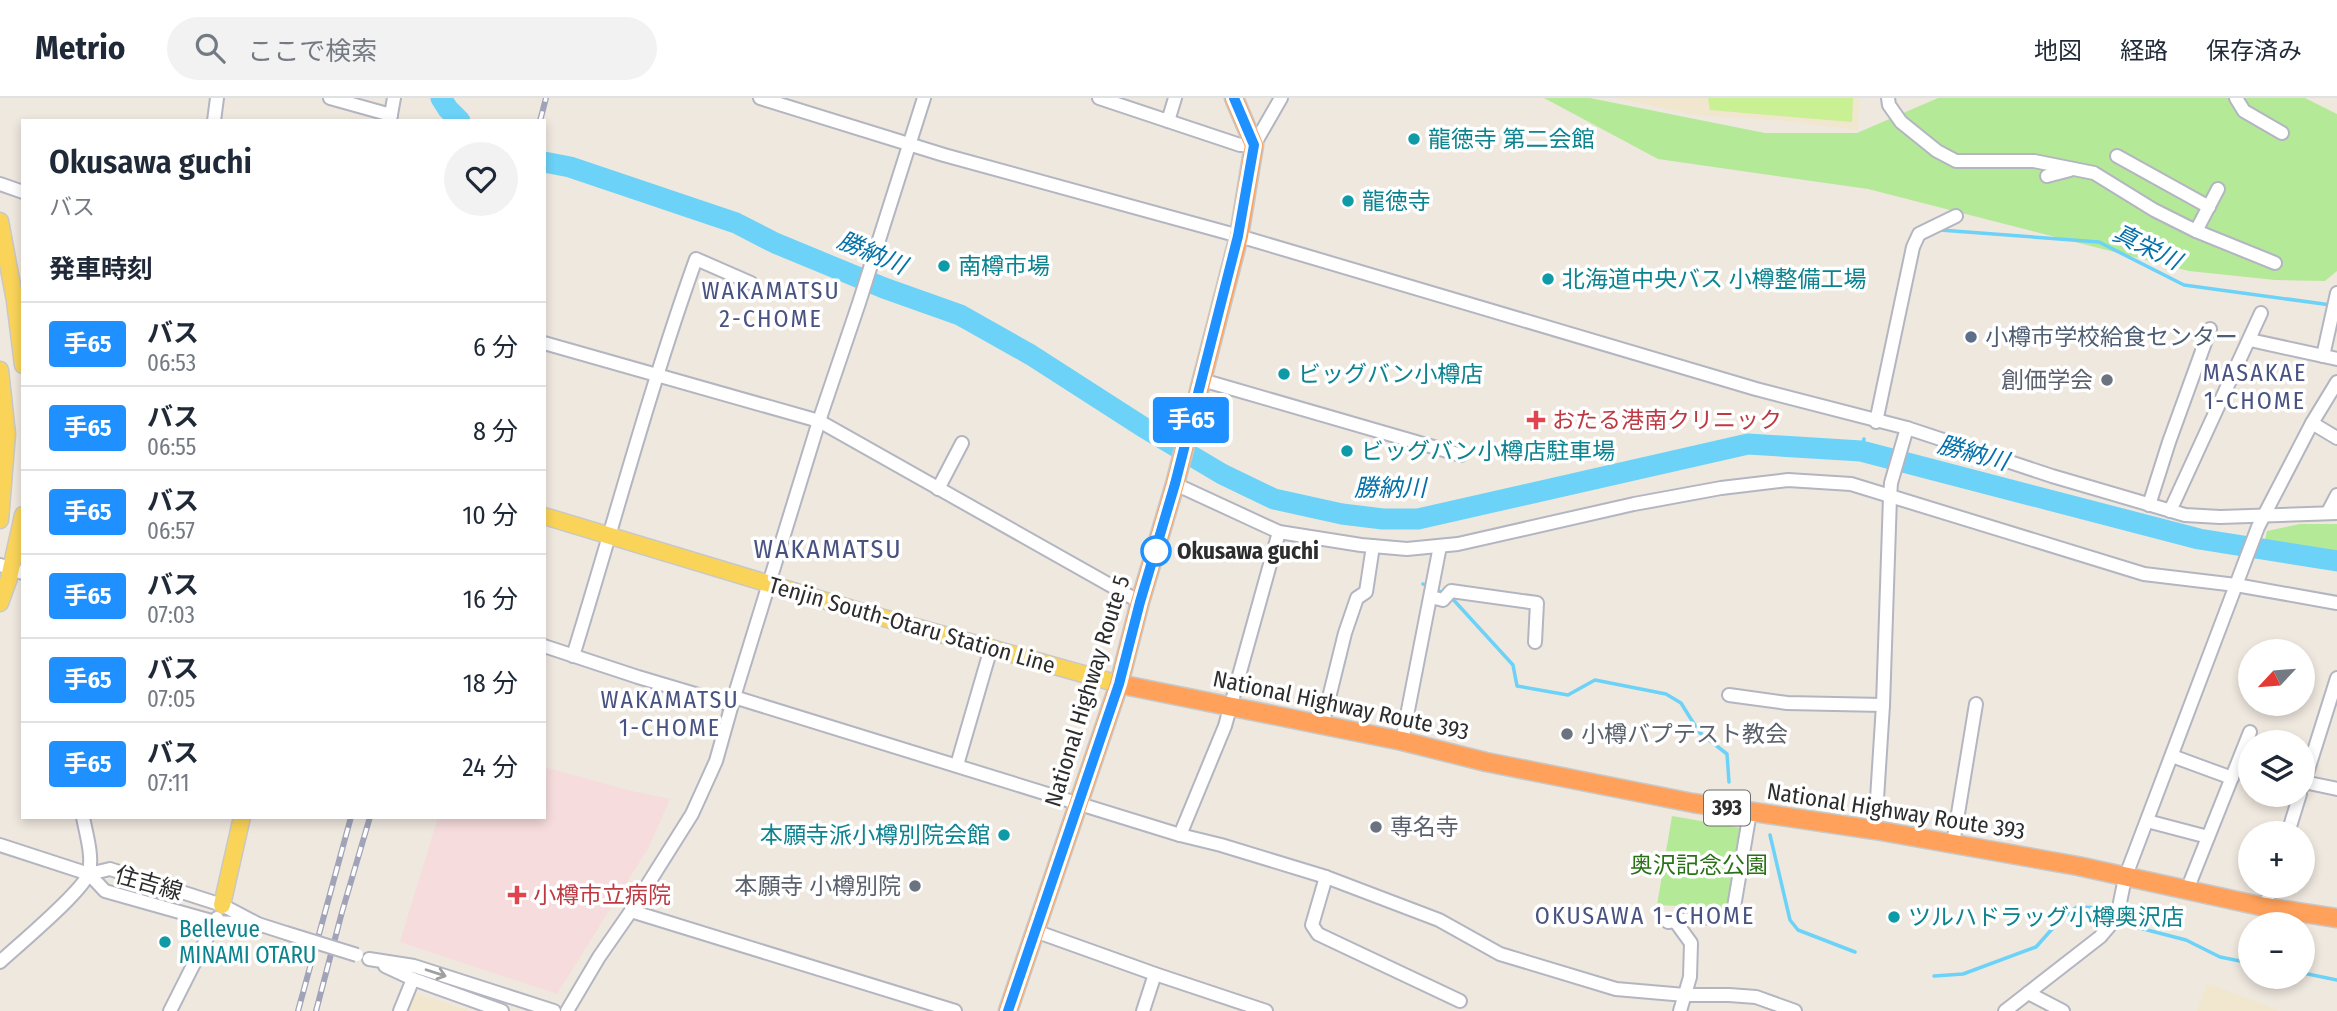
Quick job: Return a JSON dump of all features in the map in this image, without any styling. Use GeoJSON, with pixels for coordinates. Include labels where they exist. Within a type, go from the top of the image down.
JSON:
{"type":"FeatureCollection","features":[{"type":"Feature","properties":{"kind":"highway"},"geometry":{"type":"LineString","coordinates":[[1234,98],[1254,145]]}},
{"type":"Feature","properties":{"kind":"highway","name":"National Highway Route 5"},"geometry":{"type":"LineString","coordinates":[[1008,1011],[1119,684],[1202,380],[1238,236],[1254,145]]}},
{"type":"Feature","properties":{"kind":"highway","name":"National Highway Route 393"},"geometry":{"type":"LineString","coordinates":[[1119,684],[1402,741],[1486,762],[1750,812],[1875,830],[2078,866],[2265,907],[2337,918]]}},
{"type":"Feature","properties":{"kind":"main road"},"geometry":{"type":"LineString","coordinates":[[0,220],[21,349]]}},
{"type":"Feature","properties":{"kind":"main road"},"geometry":{"type":"LineString","coordinates":[[0,371],[7,434],[0,520]]}},
{"type":"Feature","properties":{"kind":"main road","name":"Tenjin South-Otaru Station Line"},"geometry":{"type":"LineString","coordinates":[[546,517],[866,613],[1119,684]]}},
{"type":"Feature","properties":{"kind":"main road"},"geometry":{"type":"LineString","coordinates":[[0,603],[21,524]]}},
{"type":"Feature","properties":{"kind":"main road"},"geometry":{"type":"LineString","coordinates":[[222,905],[242,819]]}},
{"type":"Feature","properties":{"kind":"street"},"geometry":{"type":"LineString","coordinates":[[214,119],[218,98]]}},
{"type":"Feature","properties":{"kind":"street"},"geometry":{"type":"LineString","coordinates":[[330,98],[390,118],[394,98]]}},
{"type":"Feature","properties":{"kind":"street"},"geometry":{"type":"LineString","coordinates":[[760,98],[787,102],[910,145],[1238,236],[2170,511],[2260,521],[2332,512],[2337,495]]}},
{"type":"Feature","properties":{"kind":"street"},"geometry":{"type":"LineString","coordinates":[[567,1011],[692,814],[716,761],[819,421],[873,262],[924,98]]}},
{"type":"Feature","properties":{"kind":"street"},"geometry":{"type":"LineString","coordinates":[[1099,98],[1240,145],[1254,145],[1281,98]]}},
{"type":"Feature","properties":{"kind":"street"},"geometry":{"type":"LineString","coordinates":[[1168,121],[1175,98]]}},
{"type":"Feature","properties":{"kind":"street"},"geometry":{"type":"LineString","coordinates":[[1888,98],[1889,105],[1901,121],[1937,151],[1956,161],[2034,160],[2094,173],[2154,210],[2196,231],[2275,263]]}},
{"type":"Feature","properties":{"kind":"street"},"geometry":{"type":"LineString","coordinates":[[2236,98],[2244,111],[2282,133]]}},
{"type":"Feature","properties":{"kind":"street"},"geometry":{"type":"LineString","coordinates":[[2117,156],[2209,207]]}},
{"type":"Feature","properties":{"kind":"street"},"geometry":{"type":"LineString","coordinates":[[2046,176],[2077,169]]}},
{"type":"Feature","properties":{"kind":"street"},"geometry":{"type":"LineString","coordinates":[[0,184],[21,191]]}},
{"type":"Feature","properties":{"kind":"street"},"geometry":{"type":"LineString","coordinates":[[2196,231],[2218,189]]}},
{"type":"Feature","properties":{"kind":"street"},"geometry":{"type":"LineString","coordinates":[[1875,422],[1913,247],[1919,234],[1956,216]]}},
{"type":"Feature","properties":{"kind":"street"},"geometry":{"type":"LineString","coordinates":[[573,656],[655,376],[696,259],[751,283]]}},
{"type":"Feature","properties":{"kind":"street"},"geometry":{"type":"LineString","coordinates":[[2323,356],[2337,293]]}},
{"type":"Feature","properties":{"kind":"street"},"geometry":{"type":"LineString","coordinates":[[2170,511],[2261,313]]}},
{"type":"Feature","properties":{"kind":"street"},"geometry":{"type":"LineString","coordinates":[[2149,505],[2210,328]]}},
{"type":"Feature","properties":{"kind":"street"},"geometry":{"type":"LineString","coordinates":[[2250,340],[2337,359]]}},
{"type":"Feature","properties":{"kind":"street"},"geometry":{"type":"LineString","coordinates":[[546,344],[819,421],[1140,602]]}},
{"type":"Feature","properties":{"kind":"street"},"geometry":{"type":"LineString","coordinates":[[0,371],[21,366]]}},
{"type":"Feature","properties":{"kind":"street"},"geometry":{"type":"LineString","coordinates":[[1202,380],[1461,454]]}},
{"type":"Feature","properties":{"kind":"street"},"geometry":{"type":"LineString","coordinates":[[2005,1011],[2100,937],[2117,917],[2125,878],[2240,569],[2260,521],[2337,382]]}},
{"type":"Feature","properties":{"kind":"street"},"geometry":{"type":"LineString","coordinates":[[2312,424],[2337,438]]}},
{"type":"Feature","properties":{"kind":"street"},"geometry":{"type":"LineString","coordinates":[[1875,830],[1883,705],[1891,483],[1906,432]]}},
{"type":"Feature","properties":{"kind":"street"},"geometry":{"type":"LineString","coordinates":[[938,488],[962,443]]}},
{"type":"Feature","properties":{"kind":"street"},"geometry":{"type":"LineString","coordinates":[[1175,484],[1279,532],[1407,549],[1440,546],[1721,488],[1788,480],[1851,484],[2144,574],[2236,585],[2337,603]]}},
{"type":"Feature","properties":{"kind":"street"},"geometry":{"type":"LineString","coordinates":[[1180,835],[1225,726],[1279,532]]}},
{"type":"Feature","properties":{"kind":"street"},"geometry":{"type":"LineString","coordinates":[[1322,726],[1345,633],[1357,598],[1366,592],[1373,546]]}},
{"type":"Feature","properties":{"kind":"street"},"geometry":{"type":"LineString","coordinates":[[1402,741],[1440,546]]}},
{"type":"Feature","properties":{"kind":"street"},"geometry":{"type":"LineString","coordinates":[[1431,597],[1443,600],[1451,591],[1537,603],[1535,642]]}},
{"type":"Feature","properties":{"kind":"street"},"geometry":{"type":"LineString","coordinates":[[546,647],[957,765],[1180,835],[1326,877],[1439,920],[1500,954],[1615,989],[1756,997],[1770,1007],[1795,1011]]}},
{"type":"Feature","properties":{"kind":"street"},"geometry":{"type":"LineString","coordinates":[[957,765],[991,648]]}},
{"type":"Feature","properties":{"kind":"street"},"geometry":{"type":"LineString","coordinates":[[2315,749],[2337,678]]}},
{"type":"Feature","properties":{"kind":"street"},"geometry":{"type":"LineString","coordinates":[[1729,695],[1787,703],[1883,705]]}},
{"type":"Feature","properties":{"kind":"street"},"geometry":{"type":"LineString","coordinates":[[1953,844],[1976,704]]}},
{"type":"Feature","properties":{"kind":"street"},"geometry":{"type":"LineString","coordinates":[[2172,756],[2232,778]]}},
{"type":"Feature","properties":{"kind":"street"},"geometry":{"type":"LineString","coordinates":[[2187,890],[2238,763]]}},
{"type":"Feature","properties":{"kind":"street"},"geometry":{"type":"LineString","coordinates":[[2315,788],[2337,789]]}},
{"type":"Feature","properties":{"kind":"street"},"geometry":{"type":"LineString","coordinates":[[1680,1011],[1690,977],[1691,943],[1671,921],[1725,915],[1734,907],[1750,812]]}},
{"type":"Feature","properties":{"kind":"street"},"geometry":{"type":"LineString","coordinates":[[0,962],[78,889],[89,874],[90,859],[83,819]]}},
{"type":"Feature","properties":{"kind":"street"},"geometry":{"type":"LineString","coordinates":[[2147,821],[2208,837]]}},
{"type":"Feature","properties":{"kind":"street"},"geometry":{"type":"LineString","coordinates":[[0,845],[89,874]]}},
{"type":"Feature","properties":{"kind":"street","name":"住吉線"},"geometry":{"type":"LineString","coordinates":[[258,925],[222,905],[110,869],[89,874],[104,891],[215,922],[258,925],[286,933],[363,957],[413,979],[502,1011]]}},
{"type":"Feature","properties":{"kind":"street"},"geometry":{"type":"LineString","coordinates":[[1326,877],[1312,925],[1318,934],[1460,1001]]}},
{"type":"Feature","properties":{"kind":"street"},"geometry":{"type":"LineString","coordinates":[[2265,907],[2268,898]]}},
{"type":"Feature","properties":{"kind":"street"},"geometry":{"type":"LineString","coordinates":[[170,1011],[222,905]]}},
{"type":"Feature","properties":{"kind":"street"},"geometry":{"type":"LineString","coordinates":[[631,911],[955,1011]]}},
{"type":"Feature","properties":{"kind":"street"},"geometry":{"type":"LineString","coordinates":[[1035,931],[1266,1011]]}},
{"type":"Feature","properties":{"kind":"street","name":"住吉線"},"geometry":{"type":"LineString","coordinates":[[363,957],[414,966],[554,1011]]}},
{"type":"Feature","properties":{"kind":"street"},"geometry":{"type":"LineString","coordinates":[[1143,1011],[1155,974]]}},
{"type":"Feature","properties":{"kind":"street"},"geometry":{"type":"LineString","coordinates":[[400,1011],[413,979]]}},
{"type":"Feature","properties":{"kind":"street"},"geometry":{"type":"LineString","coordinates":[[2028,993],[2063,1011]]}},
{"type":"Feature","properties":{"kind":"shaded area"},"geometry":{"type":"Polygon","coordinates":[[[1616,98],[1860,98],[1858,130],[1775,120],[1694,115],[1616,98]]]}},
{"type":"Feature","properties":{"kind":"shaded area","name":"小樽市立病院"},"geometry":{"type":"Polygon","coordinates":[[[546,768],[670,799],[649,847],[557,994],[400,942],[437,819],[546,819],[546,768]]]}},
{"type":"Feature","properties":{"kind":"shaded area"},"geometry":{"type":"Polygon","coordinates":[[[2207,983],[2280,1011],[2197,1011],[2207,983]]]}},
{"type":"Feature","properties":{"kind":"shaded area"},"geometry":{"type":"Polygon","coordinates":[[[414,993],[470,1011],[406,1011],[414,993]]]}},
{"type":"Feature","properties":{"kind":"green space"},"geometry":{"type":"Polygon","coordinates":[[[1544,98],[1590,98],[1765,133],[1857,133],[1938,98],[2305,98],[2337,114],[2337,271],[2325,281],[2275,280],[2189,271],[1868,189],[1658,159],[1544,98]]]}},
{"type":"Feature","properties":{"kind":"green space"},"geometry":{"type":"Polygon","coordinates":[[[1708,98],[1853,98],[1852,122],[1710,110],[1708,98]]]}},
{"type":"Feature","properties":{"kind":"green space"},"geometry":{"type":"Polygon","coordinates":[[[2300,524],[2337,524],[2337,551],[2265,540],[2267,531],[2300,524]]]}},
{"type":"Feature","properties":{"kind":"green space","name":"奥沢記念公園"},"geometry":{"type":"Polygon","coordinates":[[[1672,816],[1741,828],[1728,902],[1719,908],[1657,905],[1672,816]]]}},
{"type":"Feature","properties":{"kind":"waterway","name":"勝納川"},"geometry":{"type":"LineString","coordinates":[[441,98],[458,119]]}},
{"type":"Feature","properties":{"kind":"waterway","name":"勝納川"},"geometry":{"type":"LineString","coordinates":[[546,162],[570,167],[736,223],[775,243],[884,288],[960,315],[1031,355],[1222,474],[1274,499],[1342,514],[1383,519],[1418,519],[1748,444],[1861,451],[2199,539],[2337,561]]}},
{"type":"Feature","properties":{"kind":"waterway","name":"真栄川"},"geometry":{"type":"LineString","coordinates":[[1940,230],[2099,242],[2184,285],[2331,305]]}},
{"type":"Feature","properties":{"kind":"waterway","name":"真栄川"},"geometry":{"type":"LineString","coordinates":[[1861,451],[1864,439]]}},
{"type":"Feature","properties":{"kind":"waterway"},"geometry":{"type":"LineString","coordinates":[[1423,584],[1450,596],[1513,665],[1517,686],[1568,695],[1595,680],[1666,694],[1681,703],[1699,732],[1727,754],[1729,782]]}},
{"type":"Feature","properties":{"kind":"waterway"},"geometry":{"type":"LineString","coordinates":[[1770,835],[1790,920],[1798,930],[1855,952]]}},
{"type":"Feature","properties":{"kind":"waterway"},"geometry":{"type":"LineString","coordinates":[[1934,976],[1963,974],[2036,947],[2061,919],[2077,907],[2103,908]]}},
{"type":"Feature","properties":{"kind":"waterway"},"geometry":{"type":"LineString","coordinates":[[2128,925],[2186,940],[2220,957],[2238,961]]}},
{"type":"Feature","properties":{"kind":"waterway"},"geometry":{"type":"LineString","coordinates":[[2315,975],[2337,980]]}},
{"type":"Feature","properties":{"kind":"railway"},"geometry":{"type":"LineString","coordinates":[[541,119],[546,98]]}},
{"type":"Feature","properties":{"kind":"railway"},"geometry":{"type":"LineString","coordinates":[[298,1011],[350,819]]}},
{"type":"Feature","properties":{"kind":"railway"},"geometry":{"type":"LineString","coordinates":[[316,1011],[369,819]]}},
{"type":"Feature","properties":{"kind":"bus line","name":"手65"},"geometry":{"type":"LineString","coordinates":[[1008,1011],[1119,684],[1175,484],[1238,236],[1254,145],[1234,98]]}},
{"type":"Feature","properties":{"kind":"place","name":"龍徳寺 第二会館"},"geometry":{"type":"Point","coordinates":[1414,139]}},
{"type":"Feature","properties":{"kind":"place","name":"龍徳寺"},"geometry":{"type":"Point","coordinates":[1348,201]}},
{"type":"Feature","properties":{"kind":"place","name":"南樽市場"},"geometry":{"type":"Point","coordinates":[944,266]}},
{"type":"Feature","properties":{"kind":"place","name":"北海道中央バス 小樽整備工場"},"geometry":{"type":"Point","coordinates":[1548,279]}},
{"type":"Feature","properties":{"kind":"place","name":"小樽市学校給食センター"},"geometry":{"type":"Point","coordinates":[1971,337]}},
{"type":"Feature","properties":{"kind":"place","name":"ビッグバン小樽店"},"geometry":{"type":"Point","coordinates":[1284,374]}},
{"type":"Feature","properties":{"kind":"place","name":"創価学会"},"geometry":{"type":"Point","coordinates":[2107,380]}},
{"type":"Feature","properties":{"kind":"place","name":"おたる港南クリニック"},"geometry":{"type":"Point","coordinates":[1536,420]}},
{"type":"Feature","properties":{"kind":"place","name":"ビッグバン小樽店駐車場"},"geometry":{"type":"Point","coordinates":[1347,451]}},
{"type":"Feature","properties":{"kind":"place","name":"Okusawa guchi"},"geometry":{"type":"Point","coordinates":[1156,551]}},
{"type":"Feature","properties":{"kind":"place","name":"小樽バプテスト教会"},"geometry":{"type":"Point","coordinates":[1567,734]}},
{"type":"Feature","properties":{"kind":"place","name":"専名寺"},"geometry":{"type":"Point","coordinates":[1376,827]}},
{"type":"Feature","properties":{"kind":"place","name":"本願寺派小樽別院会館"},"geometry":{"type":"Point","coordinates":[1004,835]}},
{"type":"Feature","properties":{"kind":"place","name":"本願寺 小樽別院"},"geometry":{"type":"Point","coordinates":[915,886]}},
{"type":"Feature","properties":{"kind":"place","name":"小樽市立病院"},"geometry":{"type":"Point","coordinates":[517,895]}},
{"type":"Feature","properties":{"kind":"place","name":"ツルハドラッグ小樽奥沢店"},"geometry":{"type":"Point","coordinates":[1894,917]}},
{"type":"Feature","properties":{"kind":"place","name":"Bellevue MINAMI OTARU"},"geometry":{"type":"Point","coordinates":[165,942]}},
{"type":"Feature","properties":{"kind":"district","name":"WAKAMATSU 2-CHOME"},"geometry":{"type":"Point","coordinates":[771,305]}},
{"type":"Feature","properties":{"kind":"district","name":"MASAKAE 1-CHOME"},"geometry":{"type":"Point","coordinates":[2255,387]}},
{"type":"Feature","properties":{"kind":"district","name":"WAKAMATSU"},"geometry":{"type":"Point","coordinates":[828,549]}},
{"type":"Feature","properties":{"kind":"district","name":"WAKAMATSU 1-CHOME"},"geometry":{"type":"Point","coordinates":[670,714]}},
{"type":"Feature","properties":{"kind":"district","name":"OKUSAWA 1-CHOME"},"geometry":{"type":"Point","coordinates":[1645,916]}}]}
